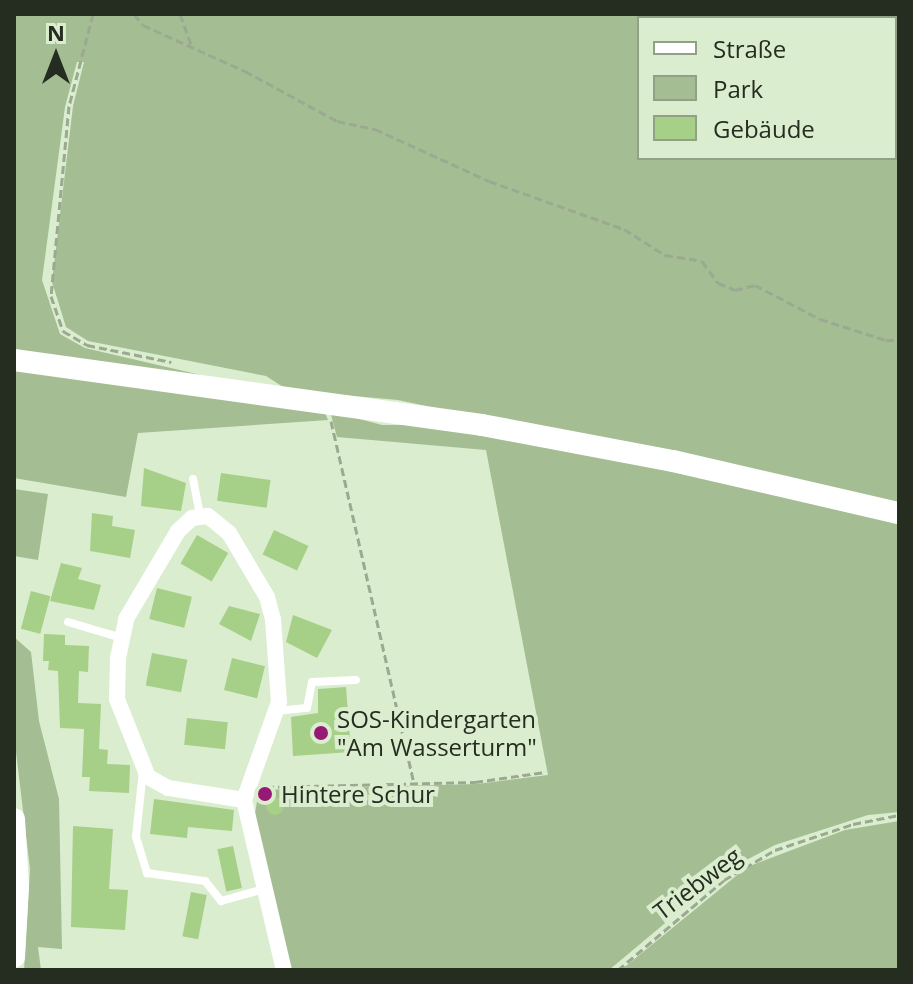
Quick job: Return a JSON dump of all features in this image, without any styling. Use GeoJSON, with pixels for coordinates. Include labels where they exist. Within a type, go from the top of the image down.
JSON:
{"type":"FeatureCollection","features":[{"type":"Feature","properties":{"kind":"main road"},"geometry":{"type":"LineString","coordinates":[[14,360],[324,401],[657,458],[899,513]]}},
{"type":"Feature","properties":{"kind":"main road"},"geometry":{"type":"LineString","coordinates":[[14,819],[18,886],[14,957]]}},
{"type":"Feature","properties":{"kind":"street"},"geometry":{"type":"LineString","coordinates":[[247,793],[168,788],[143,771],[117,699],[126,619],[168,545],[186,522],[200,516],[222,523],[267,597],[280,688],[277,711],[247,793],[264,889],[284,970]]}},
{"type":"Feature","properties":{"kind":"lane"},"geometry":{"type":"LineString","coordinates":[[193,479],[200,516]]}},
{"type":"Feature","properties":{"kind":"lane"},"geometry":{"type":"LineString","coordinates":[[68,622],[122,638]]}},
{"type":"Feature","properties":{"kind":"lane"},"geometry":{"type":"LineString","coordinates":[[277,711],[307,708],[312,682],[356,680]]}},
{"type":"Feature","properties":{"kind":"lane"},"geometry":{"type":"LineString","coordinates":[[143,771],[136,837],[147,873],[205,881],[221,901],[264,889]]}},
{"type":"Feature","properties":{"kind":"path"},"geometry":{"type":"LineString","coordinates":[[93,14],[69,106],[51,296],[63,331],[87,345],[179,363]]}},
{"type":"Feature","properties":{"kind":"path"},"geometry":{"type":"LineString","coordinates":[[134,14],[143,25],[337,121],[375,129],[489,181],[624,229],[665,255],[702,261],[718,283],[735,290],[755,285],[820,319],[886,340],[899,340]]}},
{"type":"Feature","properties":{"kind":"path"},"geometry":{"type":"LineString","coordinates":[[180,14],[193,49]]}},
{"type":"Feature","properties":{"kind":"path"},"geometry":{"type":"LineString","coordinates":[[324,401],[414,784]]}},
{"type":"Feature","properties":{"kind":"path"},"geometry":{"type":"LineString","coordinates":[[247,793],[414,784],[545,772]]}},
{"type":"Feature","properties":{"kind":"path","name":"Triebweg"},"geometry":{"type":"LineString","coordinates":[[618,970],[724,880],[753,862],[819,834],[899,815]]}},
{"type":"Feature","properties":{"kind":"green space"},"geometry":{"type":"Polygon","coordinates":[[[14,14],[899,14],[899,505],[398,400],[288,390],[266,376],[88,341],[66,327],[52,282],[73,106],[84,62],[77,62],[65,107],[42,280],[60,334],[85,348],[231,382],[14,351],[14,14]]]}},
{"type":"Feature","properties":{"kind":"green space"},"geometry":{"type":"Polygon","coordinates":[[[14,366],[323,408],[328,420],[138,433],[126,497],[14,478],[14,366]]]}},
{"type":"Feature","properties":{"kind":"green space"},"geometry":{"type":"Polygon","coordinates":[[[330,411],[382,425],[429,425],[602,456],[899,522],[899,812],[868,815],[775,845],[731,868],[609,970],[290,970],[254,819],[259,790],[477,784],[548,775],[486,450],[337,437],[330,411]]]}},
{"type":"Feature","properties":{"kind":"green space"},"geometry":{"type":"Polygon","coordinates":[[[14,489],[48,494],[38,560],[14,556],[14,489]]]}},
{"type":"Feature","properties":{"kind":"green space"},"geometry":{"type":"Polygon","coordinates":[[[14,637],[31,652],[39,721],[59,799],[62,949],[38,947],[41,970],[24,970],[30,869],[14,735],[14,637]]]}},
{"type":"Feature","properties":{"kind":"green space"},"geometry":{"type":"Polygon","coordinates":[[[899,821],[899,970],[621,970],[747,867],[845,830],[899,821]]]}},
{"type":"Feature","properties":{"kind":"building"},"geometry":{"type":"Polygon","coordinates":[[[144,468],[186,483],[181,511],[141,506],[144,468]]]}},
{"type":"Feature","properties":{"kind":"building"},"geometry":{"type":"Polygon","coordinates":[[[221,473],[271,480],[267,508],[217,501],[221,473]]]}},
{"type":"Feature","properties":{"kind":"building"},"geometry":{"type":"Polygon","coordinates":[[[92,513],[113,516],[112,526],[135,530],[130,558],[90,551],[92,513]]]}},
{"type":"Feature","properties":{"kind":"building"},"geometry":{"type":"Polygon","coordinates":[[[274,530],[308,546],[297,571],[263,554],[274,530]]]}},
{"type":"Feature","properties":{"kind":"building"},"geometry":{"type":"Polygon","coordinates":[[[197,535],[228,553],[212,582],[180,564],[197,535]]]}},
{"type":"Feature","properties":{"kind":"building"},"geometry":{"type":"Polygon","coordinates":[[[61,563],[82,568],[78,579],[101,585],[94,610],[50,601],[61,563]]]}},
{"type":"Feature","properties":{"kind":"building"},"geometry":{"type":"Polygon","coordinates":[[[157,588],[192,597],[184,628],[149,619],[157,588]]]}},
{"type":"Feature","properties":{"kind":"building"},"geometry":{"type":"Polygon","coordinates":[[[31,591],[50,596],[40,634],[21,629],[31,591]]]}},
{"type":"Feature","properties":{"kind":"building"},"geometry":{"type":"Polygon","coordinates":[[[229,606],[260,614],[251,641],[219,624],[229,606]]]}},
{"type":"Feature","properties":{"kind":"building"},"geometry":{"type":"Polygon","coordinates":[[[293,615],[332,630],[317,658],[286,642],[293,615]]]}},
{"type":"Feature","properties":{"kind":"building"},"geometry":{"type":"Polygon","coordinates":[[[44,634],[65,635],[65,645],[89,646],[88,672],[79,671],[78,703],[101,704],[99,749],[108,750],[107,764],[130,765],[129,793],[89,791],[90,777],[82,777],[84,729],[60,728],[58,671],[48,670],[49,661],[43,661],[44,634]]]}},
{"type":"Feature","properties":{"kind":"building"},"geometry":{"type":"Polygon","coordinates":[[[152,653],[187,660],[181,692],[146,685],[152,653]]]}},
{"type":"Feature","properties":{"kind":"building"},"geometry":{"type":"Polygon","coordinates":[[[232,658],[265,666],[257,698],[224,690],[232,658]]]}},
{"type":"Feature","properties":{"kind":"building","name":"SOS-Kindergarten \"Am Wasserturm\""},"geometry":{"type":"Polygon","coordinates":[[[346,687],[351,752],[293,756],[291,717],[318,713],[318,689],[346,687]]]}},
{"type":"Feature","properties":{"kind":"building"},"geometry":{"type":"Polygon","coordinates":[[[187,718],[228,722],[225,749],[184,745],[187,718]]]}},
{"type":"Feature","properties":{"kind":"building"},"geometry":{"type":"Polygon","coordinates":[[[271,797],[279,797],[284,806],[282,813],[271,815],[266,810],[266,802],[271,797]]]}},
{"type":"Feature","properties":{"kind":"building"},"geometry":{"type":"Polygon","coordinates":[[[154,799],[234,810],[232,831],[188,827],[187,838],[150,834],[154,799]]]}},
{"type":"Feature","properties":{"kind":"building"},"geometry":{"type":"Polygon","coordinates":[[[73,826],[113,829],[109,889],[128,890],[125,930],[71,927],[73,826]]]}},
{"type":"Feature","properties":{"kind":"building"},"geometry":{"type":"Polygon","coordinates":[[[233,846],[242,888],[226,891],[217,849],[233,846]]]}},
{"type":"Feature","properties":{"kind":"building"},"geometry":{"type":"Polygon","coordinates":[[[191,892],[207,895],[198,939],[182,936],[191,892]]]}},
{"type":"Feature","properties":{"kind":"place","name":"SOS-Kindergarten \"Am Wasserturm\""},"geometry":{"type":"Point","coordinates":[321,733]}},
{"type":"Feature","properties":{"kind":"place","name":"Hintere Schur"},"geometry":{"type":"Point","coordinates":[265,794]}}]}
